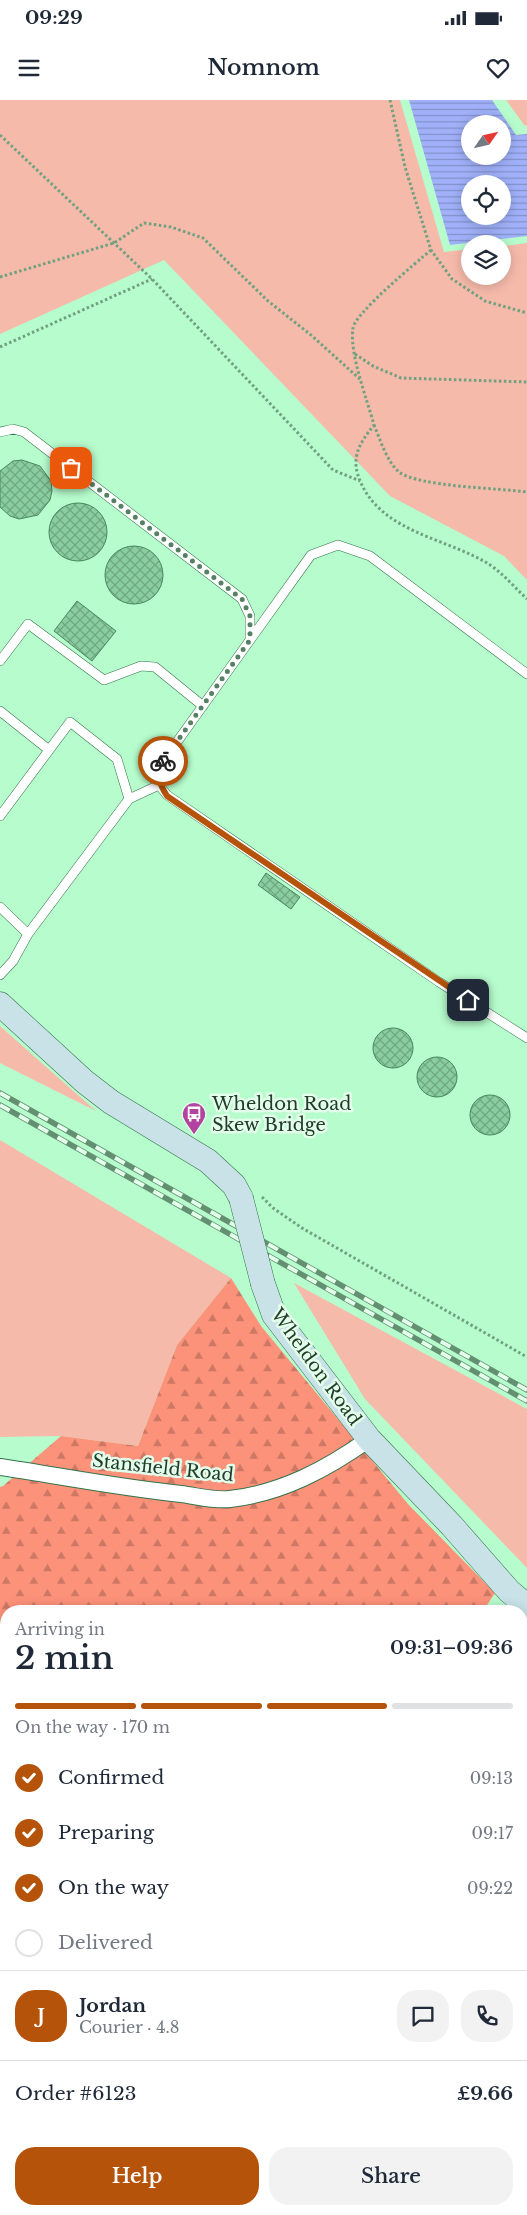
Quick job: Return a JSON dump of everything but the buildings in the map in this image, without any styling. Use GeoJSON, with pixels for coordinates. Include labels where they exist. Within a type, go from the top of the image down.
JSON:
{"type":"FeatureCollection","features":[{"type":"Feature","properties":{"kind":"street","name":"Wheldon Road"},"geometry":{"type":"LineString","coordinates":[[0,1004],[85,1082],[111,1102],[208,1161],[249,1196],[262,1284],[274,1315],[369,1439],[452,1526],[509,1591],[526,1605]]}},
{"type":"Feature","properties":{"kind":"street","name":"Stansfield Road"},"geometry":{"type":"LineString","coordinates":[[0,1467],[162,1492],[229,1499],[273,1490],[307,1477],[340,1460],[369,1439]]}},
{"type":"Feature","properties":{"kind":"lane"},"geometry":{"type":"LineString","coordinates":[[0,432],[13,429],[24,432],[242,599],[250,616],[250,640]]}},
{"type":"Feature","properties":{"kind":"lane"},"geometry":{"type":"LineString","coordinates":[[527,674],[370,556],[338,545],[312,555],[159,767],[160,785],[167,796],[439,982],[527,1038]]}},
{"type":"Feature","properties":{"kind":"lane"},"geometry":{"type":"LineString","coordinates":[[0,661],[28,624],[104,680],[141,666],[155,667],[203,706]]}},
{"type":"Feature","properties":{"kind":"lane"},"geometry":{"type":"LineString","coordinates":[[0,711],[50,750]]}},
{"type":"Feature","properties":{"kind":"lane"},"geometry":{"type":"LineString","coordinates":[[0,816],[70,722],[117,759],[129,798]]}},
{"type":"Feature","properties":{"kind":"lane"},"geometry":{"type":"LineString","coordinates":[[0,975],[13,961],[28,934],[129,798],[160,785]]}},
{"type":"Feature","properties":{"kind":"lane"},"geometry":{"type":"LineString","coordinates":[[0,907],[28,934]]}},
{"type":"Feature","properties":{"kind":"path"},"geometry":{"type":"LineString","coordinates":[[390,100],[405,166],[431,250],[452,279],[485,301],[527,313]]}},
{"type":"Feature","properties":{"kind":"path"},"geometry":{"type":"LineString","coordinates":[[0,135],[152,279],[333,470],[360,481]]}},
{"type":"Feature","properties":{"kind":"path"},"geometry":{"type":"LineString","coordinates":[[0,277],[114,243],[144,223],[171,227],[203,238],[268,302],[311,335],[362,382]]}},
{"type":"Feature","properties":{"kind":"path"},"geometry":{"type":"LineString","coordinates":[[431,250],[365,309],[353,326],[355,353],[374,425],[385,451],[399,471],[422,482],[527,492]]}},
{"type":"Feature","properties":{"kind":"path"},"geometry":{"type":"LineString","coordinates":[[0,347],[152,279]]}},
{"type":"Feature","properties":{"kind":"path"},"geometry":{"type":"LineString","coordinates":[[355,353],[373,366],[401,378],[527,382]]}},
{"type":"Feature","properties":{"kind":"path"},"geometry":{"type":"LineString","coordinates":[[374,425],[360,442],[355,466],[368,497],[385,516],[488,564],[527,599]]}},
{"type":"Feature","properties":{"kind":"path"},"geometry":{"type":"LineString","coordinates":[[249,1196],[273,1208],[302,1228],[527,1358]]}},
{"type":"Feature","properties":{"kind":"shaded area"},"geometry":{"type":"Polygon","coordinates":[[[0,100],[400,100],[444,252],[461,250],[461,285],[511,285],[511,245],[527,243],[527,580],[504,556],[390,496],[164,260],[0,334],[0,100]]]}},
{"type":"Feature","properties":{"kind":"shaded area"},"geometry":{"type":"Polygon","coordinates":[[[506,100],[527,100],[527,125],[525,126],[506,100]]]}},
{"type":"Feature","properties":{"kind":"shaded area"},"geometry":{"type":"Polygon","coordinates":[[[0,1026],[96,1111],[0,1063],[0,1026]]]}},
{"type":"Feature","properties":{"kind":"shaded area"},"geometry":{"type":"Polygon","coordinates":[[[0,1140],[231,1278],[177,1345],[138,1446],[61,1436],[0,1437],[0,1140]]]}},
{"type":"Feature","properties":{"kind":"shaded area"},"geometry":{"type":"Polygon","coordinates":[[[294,1283],[527,1409],[527,1568],[365,1399],[294,1283]]]}},
{"type":"Feature","properties":{"kind":"green space"},"geometry":{"type":"Polygon","coordinates":[[[231,1278],[261,1326],[408,1504],[495,1593],[487,1605],[0,1605],[0,1487],[61,1436],[138,1446],[177,1345],[231,1278]]]}},
{"type":"Feature","properties":{"kind":"water"},"geometry":{"type":"Polygon","coordinates":[[[409,100],[492,100],[502,115],[461,115],[461,165],[511,165],[511,128],[516,135],[527,134],[527,236],[511,238],[511,235],[461,235],[461,244],[450,245],[409,100]]]}},
{"type":"Feature","properties":{"kind":"railway"},"geometry":{"type":"LineString","coordinates":[[0,1093],[527,1390]]}},
{"type":"Feature","properties":{"kind":"railway"},"geometry":{"type":"LineString","coordinates":[[0,1105],[527,1401]]}},
{"type":"Feature","properties":{"kind":"way so far"},"geometry":{"type":"LineString","coordinates":[[71,468],[246,603],[250,616],[250,640],[163,761]]}},
{"type":"Feature","properties":{"kind":"place","name":"Wheldon Road Skew Bridge"},"geometry":{"type":"Point","coordinates":[194,1135]}},
{"type":"Feature","properties":{"kind":"route"},"geometry":{"type":"LineString","coordinates":[[163,761],[159,767],[160,785],[167,796],[468,1000]]}}]}
